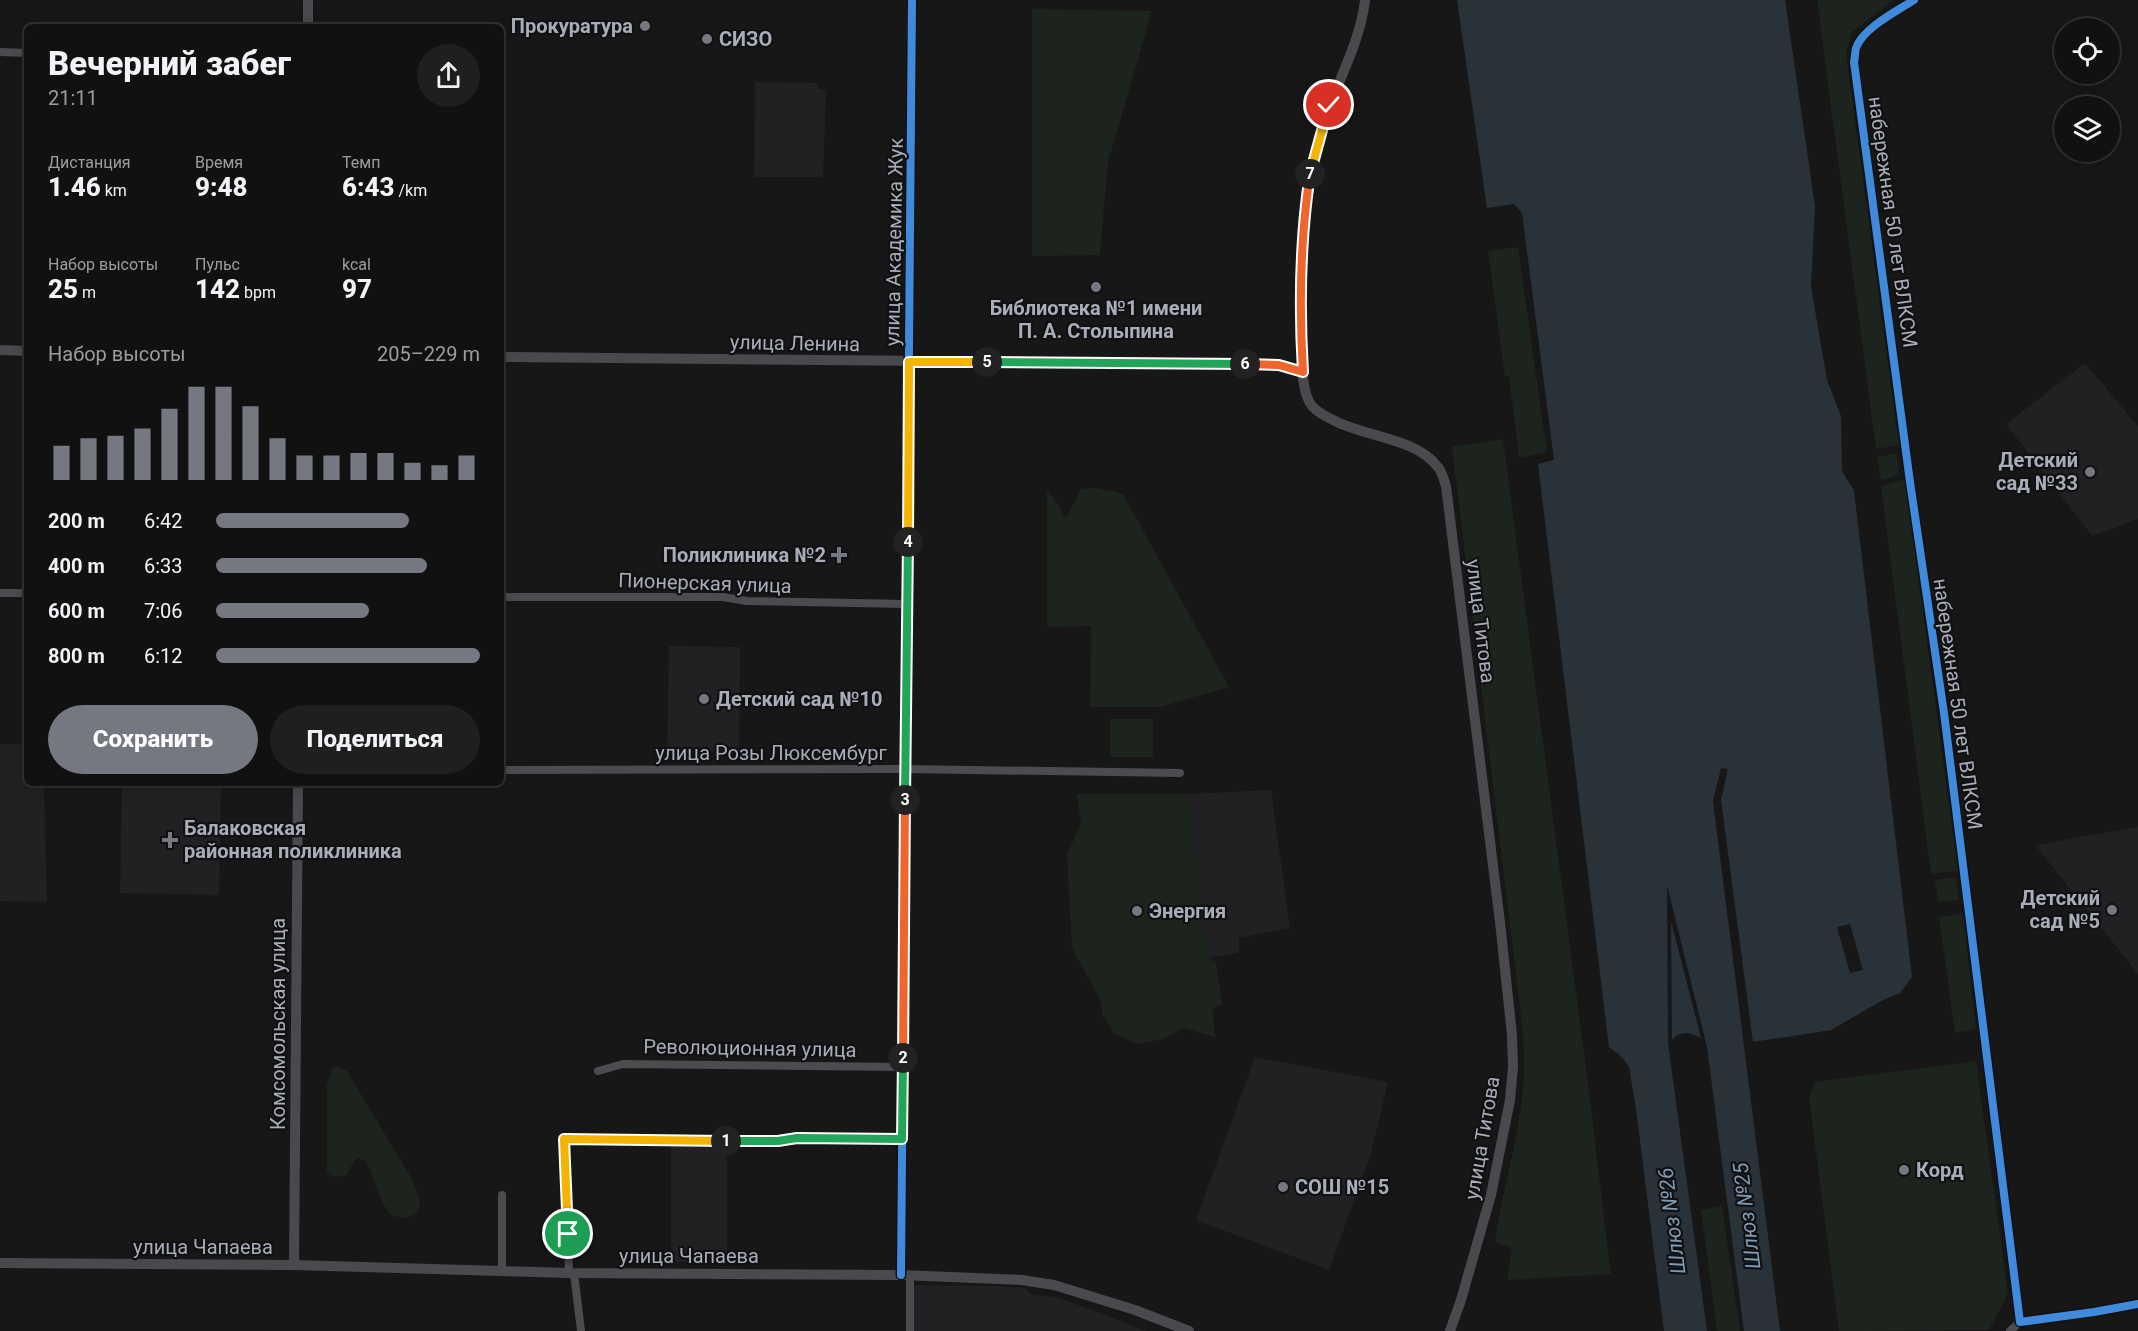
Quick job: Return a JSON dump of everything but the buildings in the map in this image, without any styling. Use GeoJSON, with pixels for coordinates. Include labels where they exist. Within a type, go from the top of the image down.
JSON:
{"type":"FeatureCollection","features":[{"type":"Feature","properties":{"kind":"street"},"geometry":{"type":"LineString","coordinates":[[308,0],[308,24]]}},
{"type":"Feature","properties":{"kind":"street","name":"улица Академика Жук"},"geometry":{"type":"LineString","coordinates":[[905,1276],[902,1139],[912,0]]}},
{"type":"Feature","properties":{"kind":"street","name":"улица Титова"},"geometry":{"type":"LineString","coordinates":[[1365,0],[1362,25],[1329,105],[1311,170],[1304,213],[1301,265],[1303,372],[1307,398],[1319,412],[1340,424],[1408,446],[1427,455],[1439,468],[1446,486],[1498,903],[1512,1035],[1513,1067],[1510,1100],[1491,1195],[1450,1331]]}},
{"type":"Feature","properties":{"kind":"street","name":"набережная 50 лет ВЛКСМ"},"geometry":{"type":"LineString","coordinates":[[1914,0],[1862,38],[1856,49],[1854,62],[1910,482],[1944,713],[2020,1322]]}},
{"type":"Feature","properties":{"kind":"street"},"geometry":{"type":"LineString","coordinates":[[0,52],[24,53]]}},
{"type":"Feature","properties":{"kind":"street"},"geometry":{"type":"LineString","coordinates":[[0,350],[24,351]]}},
{"type":"Feature","properties":{"kind":"street","name":"улица Ленина"},"geometry":{"type":"LineString","coordinates":[[504,357],[1262,364],[1292,368],[1303,372]]}},
{"type":"Feature","properties":{"kind":"street"},"geometry":{"type":"LineString","coordinates":[[0,592],[24,593]]}},
{"type":"Feature","properties":{"kind":"street","name":"Пионерская улица"},"geometry":{"type":"LineString","coordinates":[[504,597],[723,597],[747,601],[907,604]]}},
{"type":"Feature","properties":{"kind":"street","name":"улица Розы Люксембург"},"geometry":{"type":"LineString","coordinates":[[505,770],[906,769],[1180,774]]}},
{"type":"Feature","properties":{"kind":"street","name":"Комсомольская улица"},"geometry":{"type":"LineString","coordinates":[[294,1265],[298,786]]}},
{"type":"Feature","properties":{"kind":"street","name":"Революционная улица"},"geometry":{"type":"LineString","coordinates":[[598,1071],[623,1064],[903,1066]]}},
{"type":"Feature","properties":{"kind":"street"},"geometry":{"type":"LineString","coordinates":[[581,1331],[572,1273],[564,1139],[778,1141],[797,1138],[902,1139]]}},
{"type":"Feature","properties":{"kind":"street"},"geometry":{"type":"LineString","coordinates":[[502,1195],[502,1271]]}},
{"type":"Feature","properties":{"kind":"street","name":"улица Чапаева"},"geometry":{"type":"LineString","coordinates":[[0,1263],[294,1265],[572,1273],[905,1276],[1022,1280],[1054,1285],[1135,1310],[1189,1331]]}},
{"type":"Feature","properties":{"kind":"street"},"geometry":{"type":"LineString","coordinates":[[905,1276],[910,1331]]}},
{"type":"Feature","properties":{"kind":"street"},"geometry":{"type":"LineString","coordinates":[[2010,1331],[2020,1322],[2138,1304]]}},
{"type":"Feature","properties":{"kind":"shaded area"},"geometry":{"type":"Polygon","coordinates":[[[1817,0],[1894,0],[1852,32],[1846,54],[1899,445],[1876,449],[1817,0]]]}},
{"type":"Feature","properties":{"kind":"shaded area"},"geometry":{"type":"Polygon","coordinates":[[[1032,9],[1152,11],[1108,162],[1100,255],[1032,256],[1032,9]]]}},
{"type":"Feature","properties":{"kind":"shaded area"},"geometry":{"type":"Polygon","coordinates":[[[755,82],[818,83],[818,89],[826,90],[823,177],[754,177],[755,82]]]}},
{"type":"Feature","properties":{"kind":"shaded area"},"geometry":{"type":"Polygon","coordinates":[[[1518,247],[1547,452],[1519,458],[1509,376],[1505,377],[1488,251],[1518,247]]]}},
{"type":"Feature","properties":{"kind":"shaded area","name":"Детский сад №33"},"geometry":{"type":"Polygon","coordinates":[[[2085,363],[2138,426],[2138,519],[2092,536],[2006,424],[2085,363]]]}},
{"type":"Feature","properties":{"kind":"shaded area"},"geometry":{"type":"Polygon","coordinates":[[[1503,439],[1611,1274],[1507,1280],[1512,1248],[1495,1242],[1521,1109],[1524,1050],[1452,447],[1503,439]]]}},
{"type":"Feature","properties":{"kind":"shaded area"},"geometry":{"type":"Polygon","coordinates":[[[1897,453],[1899,475],[1881,480],[1877,457],[1897,453]]]}},
{"type":"Feature","properties":{"kind":"shaded area"},"geometry":{"type":"Polygon","coordinates":[[[1905,479],[1958,871],[1931,874],[1881,486],[1905,479]]]}},
{"type":"Feature","properties":{"kind":"shaded area"},"geometry":{"type":"Polygon","coordinates":[[[1097,488],[1123,494],[1229,687],[1160,707],[1090,707],[1091,626],[1047,627],[1047,492],[1050,492],[1066,519],[1081,489],[1097,488]]]}},
{"type":"Feature","properties":{"kind":"shaded area","name":"Детский сад №10"},"geometry":{"type":"Polygon","coordinates":[[[669,646],[740,647],[739,752],[667,751],[669,646]]]}},
{"type":"Feature","properties":{"kind":"shaded area"},"geometry":{"type":"Polygon","coordinates":[[[1110,719],[1153,719],[1153,757],[1110,757],[1110,719]]]}},
{"type":"Feature","properties":{"kind":"shaded area"},"geometry":{"type":"Polygon","coordinates":[[[0,744],[24,744],[24,786],[44,786],[47,902],[0,901],[0,744]]]}},
{"type":"Feature","properties":{"kind":"shaded area","name":"Балаковская районная поликлиника"},"geometry":{"type":"Polygon","coordinates":[[[122,786],[221,787],[219,895],[120,893],[122,786]]]}},
{"type":"Feature","properties":{"kind":"shaded area"},"geometry":{"type":"Polygon","coordinates":[[[1271,790],[1290,928],[1239,938],[1239,953],[1208,958],[1188,794],[1271,790]]]}},
{"type":"Feature","properties":{"kind":"shaded area","name":"Энергия"},"geometry":{"type":"Polygon","coordinates":[[[1077,794],[1188,794],[1208,957],[1216,962],[1222,1004],[1213,1009],[1215,1037],[1184,1028],[1164,1039],[1137,1044],[1114,1033],[1103,1016],[1100,999],[1072,948],[1067,855],[1081,823],[1077,794]]]}},
{"type":"Feature","properties":{"kind":"shaded area","name":"Детский сад №5"},"geometry":{"type":"Polygon","coordinates":[[[2138,827],[2138,974],[2035,845],[2138,827]]]}},
{"type":"Feature","properties":{"kind":"shaded area"},"geometry":{"type":"Polygon","coordinates":[[[1956,877],[1959,900],[1938,902],[1935,880],[1956,877]]]}},
{"type":"Feature","properties":{"kind":"shaded area"},"geometry":{"type":"Polygon","coordinates":[[[1963,913],[1976,1029],[1955,1033],[1939,917],[1963,913]]]}},
{"type":"Feature","properties":{"kind":"shaded area","name":"СОШ №15"},"geometry":{"type":"Polygon","coordinates":[[[1255,1057],[1388,1082],[1371,1154],[1329,1270],[1196,1220],[1255,1057]]]}},
{"type":"Feature","properties":{"kind":"shaded area","name":"Корд"},"geometry":{"type":"Polygon","coordinates":[[[1976,1061],[2008,1294],[1989,1330],[1839,1331],[1809,1098],[1815,1082],[1976,1061]]]}},
{"type":"Feature","properties":{"kind":"shaded area"},"geometry":{"type":"Polygon","coordinates":[[[336,1067],[347,1071],[412,1179],[420,1200],[419,1211],[407,1218],[392,1216],[387,1210],[365,1160],[356,1158],[346,1175],[334,1177],[327,1171],[327,1085],[332,1069],[336,1067]]]}},
{"type":"Feature","properties":{"kind":"shaded area"},"geometry":{"type":"Polygon","coordinates":[[[671,1146],[727,1146],[727,1262],[671,1262],[671,1146]]]}},
{"type":"Feature","properties":{"kind":"shaded area"},"geometry":{"type":"Polygon","coordinates":[[[1722,1206],[1740,1331],[1717,1331],[1701,1210],[1722,1206]]]}},
{"type":"Feature","properties":{"kind":"shaded area"},"geometry":{"type":"Polygon","coordinates":[[[913,1285],[1026,1288],[1030,1294],[1060,1298],[1147,1331],[914,1331],[913,1285]]]}},
{"type":"Feature","properties":{"kind":"water"},"geometry":{"type":"Polygon","coordinates":[[[1457,0],[1785,0],[1815,206],[1811,287],[1827,380],[1841,416],[1842,471],[1854,491],[1912,977],[1900,993],[1881,1001],[1831,1030],[1753,1042],[1721,800],[1728,769],[1721,768],[1713,801],[1780,1331],[1744,1331],[1707,1047],[1667,885],[1668,1043],[1707,1331],[1664,1331],[1629,1067],[1622,1057],[1609,1047],[1538,464],[1554,460],[1522,213],[1514,204],[1487,208],[1457,0]]]}},
{"type":"Feature","properties":{"kind":"water"},"geometry":{"type":"Polygon","coordinates":[[[1671,921],[1701,1038],[1685,1033],[1672,1040],[1671,921]]]}},
{"type":"Feature","properties":{"kind":"pier"},"geometry":{"type":"Polygon","coordinates":[[[1850,924],[1863,970],[1850,973],[1837,927],[1850,924]]]}},
{"type":"Feature","properties":{"kind":"cycle path"},"geometry":{"type":"LineString","coordinates":[[901,1275],[912,0]]}},
{"type":"Feature","properties":{"kind":"cycle path"},"geometry":{"type":"LineString","coordinates":[[1914,0],[1881,21],[1866,34],[1856,48],[1854,62],[1910,482],[1944,713],[2020,1322],[2138,1304]]}},
{"type":"Feature","properties":{"kind":"place","name":"Прокуратура"},"geometry":{"type":"Point","coordinates":[645,26]}},
{"type":"Feature","properties":{"kind":"place","name":"СИЗО"},"geometry":{"type":"Point","coordinates":[707,39]}},
{"type":"Feature","properties":{"kind":"place","name":"Библиотека №1 имени П. А. Столыпина"},"geometry":{"type":"Point","coordinates":[1096,287]}},
{"type":"Feature","properties":{"kind":"place","name":"Детский сад №33"},"geometry":{"type":"Point","coordinates":[2090,472]}},
{"type":"Feature","properties":{"kind":"place","name":"Поликлиника №2"},"geometry":{"type":"Point","coordinates":[839,555]}},
{"type":"Feature","properties":{"kind":"place","name":"Детский сад №10"},"geometry":{"type":"Point","coordinates":[704,699]}},
{"type":"Feature","properties":{"kind":"place","name":"Балаковская районная поликлиника"},"geometry":{"type":"Point","coordinates":[170,840]}},
{"type":"Feature","properties":{"kind":"place","name":"Детский сад №5"},"geometry":{"type":"Point","coordinates":[2112,910]}},
{"type":"Feature","properties":{"kind":"place","name":"Энергия"},"geometry":{"type":"Point","coordinates":[1137,911]}},
{"type":"Feature","properties":{"kind":"place","name":"Корд"},"geometry":{"type":"Point","coordinates":[1904,1170]}},
{"type":"Feature","properties":{"kind":"place","name":"СОШ №15"},"geometry":{"type":"Point","coordinates":[1283,1187]}},
{"type":"Feature","properties":{"kind":"route"},"geometry":{"type":"LineString","coordinates":[[568,1234],[564,1139],[778,1141],[797,1138],[902,1139],[909,362],[1092,361],[1262,364],[1279,365],[1303,372],[1301,265],[1304,213],[1311,170],[1329,105]]}},
{"type":"Feature","properties":{"kind":"water label","name":"Шлюз №25"},"geometry":{"type":"Point","coordinates":[1747,1216]}},
{"type":"Feature","properties":{"kind":"water label","name":"Шлюз №26"},"geometry":{"type":"Point","coordinates":[1672,1221]}}]}
